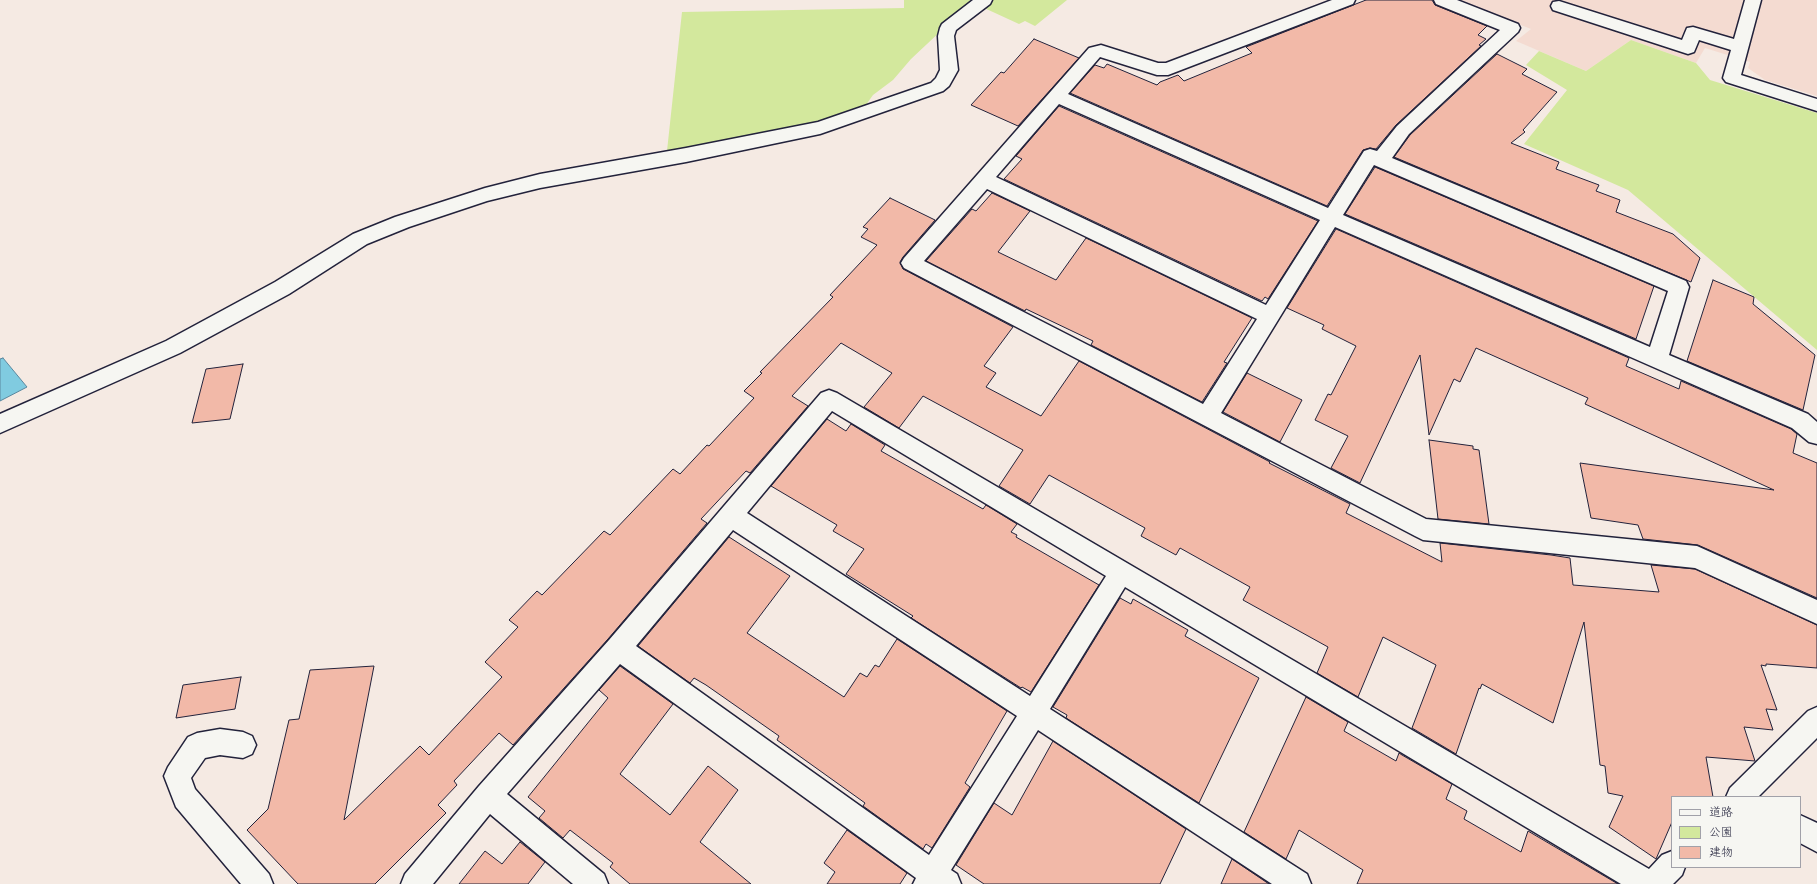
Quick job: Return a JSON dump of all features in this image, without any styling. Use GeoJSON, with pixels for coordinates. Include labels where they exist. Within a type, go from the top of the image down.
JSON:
{"type":"FeatureCollection","features":[{"type":"Feature","properties":{"kind":"street"},"geometry":{"type":"LineString","coordinates":[[0,424],[173,347],[282,288],[360,239],[402,222],[485,195],[540,181],[686,155],[820,128],[937,87],[943,82],[949,70],[946,36],[948,28],[984,0]]}},
{"type":"Feature","properties":{"kind":"street"},"geometry":{"type":"LineString","coordinates":[[1347,0],[1168,69],[1156,69],[1101,51],[1095,52],[911,263],[1423,530],[1696,557],[1817,612]]}},
{"type":"Feature","properties":{"kind":"street"},"geometry":{"type":"LineString","coordinates":[[1380,160],[1403,130],[1512,28],[1442,0]]}},
{"type":"Feature","properties":{"kind":"street"},"geometry":{"type":"LineString","coordinates":[[1753,0],[1732,78],[1817,105]]}},
{"type":"Feature","properties":{"kind":"street"},"geometry":{"type":"LineString","coordinates":[[1559,6],[1688,48],[1693,32],[1740,47]]}},
{"type":"Feature","properties":{"kind":"street"},"geometry":{"type":"LineString","coordinates":[[1056,96],[1800,421],[1817,435]]}},
{"type":"Feature","properties":{"kind":"street"},"geometry":{"type":"LineString","coordinates":[[1207,417],[1330,217],[1370,156],[1679,287],[1657,359]]}},
{"type":"Feature","properties":{"kind":"street"},"geometry":{"type":"LineString","coordinates":[[983,179],[1269,315]]}},
{"type":"Feature","properties":{"kind":"street"},"geometry":{"type":"LineString","coordinates":[[415,884],[488,796],[618,648],[829,399],[1647,884]]}},
{"type":"Feature","properties":{"kind":"street"},"geometry":{"type":"LineString","coordinates":[[730,515],[1297,884]]}},
{"type":"Feature","properties":{"kind":"street"},"geometry":{"type":"LineString","coordinates":[[618,648],[936,881],[1121,573]]}},
{"type":"Feature","properties":{"kind":"street"},"geometry":{"type":"LineString","coordinates":[[1743,796],[1817,720]]}},
{"type":"Feature","properties":{"kind":"street"},"geometry":{"type":"LineString","coordinates":[[243,745],[220,742],[197,746],[177,776],[186,798],[259,884]]}},
{"type":"Feature","properties":{"kind":"street"},"geometry":{"type":"LineString","coordinates":[[488,796],[594,884]]}},
{"type":"Feature","properties":{"kind":"street"},"geometry":{"type":"LineString","coordinates":[[1801,829],[1817,838]]}},
{"type":"Feature","properties":{"kind":"street"},"geometry":{"type":"LineString","coordinates":[[1654,884],[1671,866]]}},
{"type":"Feature","properties":{"kind":"shaded area"},"geometry":{"type":"Polygon","coordinates":[[[1458,0],[1817,0],[1817,96],[1765,80],[1748,68],[1750,62],[1705,48],[1696,63],[1631,40],[1586,71],[1516,41],[1531,29],[1458,0]]]}},
{"type":"Feature","properties":{"kind":"green space"},"geometry":{"type":"Polygon","coordinates":[[[904,0],[974,0],[911,59],[893,80],[873,95],[863,109],[818,123],[667,151],[682,12],[904,8],[904,0]]]}},
{"type":"Feature","properties":{"kind":"green space"},"geometry":{"type":"Polygon","coordinates":[[[992,0],[1067,0],[1035,26],[1025,21],[1019,24],[982,7],[992,0]]]}},
{"type":"Feature","properties":{"kind":"green space"},"geometry":{"type":"Polygon","coordinates":[[[1631,40],[1696,63],[1710,80],[1817,113],[1817,350],[1628,190],[1524,144],[1567,90],[1526,65],[1539,51],[1586,71],[1631,40]]]}},
{"type":"Feature","properties":{"kind":"water"},"geometry":{"type":"Polygon","coordinates":[[[3,358],[27,387],[0,401],[0,359],[3,358]]]}},
{"type":"Feature","properties":{"kind":"building"},"geometry":{"type":"Polygon","coordinates":[[[1366,0],[1432,0],[1435,5],[1487,26],[1478,35],[1486,39],[1479,45],[1481,46],[1396,125],[1376,149],[1370,148],[1363,150],[1327,206],[1070,93],[1095,65],[1104,68],[1107,64],[1157,85],[1160,82],[1178,75],[1184,81],[1252,53],[1246,47],[1366,0]]]}},
{"type":"Feature","properties":{"kind":"building"},"geometry":{"type":"Polygon","coordinates":[[[1034,39],[1079,58],[1018,126],[971,105],[1001,72],[1004,73],[1034,39]]]}},
{"type":"Feature","properties":{"kind":"building"},"geometry":{"type":"Polygon","coordinates":[[[1497,54],[1527,69],[1522,74],[1557,92],[1523,130],[1525,132],[1511,143],[1559,162],[1556,169],[1599,185],[1596,191],[1620,200],[1616,212],[1673,234],[1700,258],[1691,282],[1394,157],[1410,135],[1497,54]]]}},
{"type":"Feature","properties":{"kind":"building"},"geometry":{"type":"Polygon","coordinates":[[[1059,106],[1318,221],[1268,299],[1265,297],[1262,301],[1004,179],[1022,159],[1016,156],[1059,106]]]}},
{"type":"Feature","properties":{"kind":"building"},"geometry":{"type":"Polygon","coordinates":[[[1375,167],[1654,286],[1636,339],[1345,214],[1375,167]]]}},
{"type":"Feature","properties":{"kind":"building"},"geometry":{"type":"Polygon","coordinates":[[[992,193],[1030,211],[998,252],[1056,280],[1086,238],[1252,318],[1224,362],[1227,363],[1202,402],[1091,345],[1093,341],[1026,309],[1025,311],[926,261],[972,209],[976,211],[992,193]]]}},
{"type":"Feature","properties":{"kind":"building"},"geometry":{"type":"Polygon","coordinates":[[[890,198],[935,220],[903,257],[900,262],[903,269],[1013,327],[984,366],[996,373],[986,387],[1041,416],[1079,361],[1270,462],[1269,463],[1350,504],[1346,513],[1442,562],[1440,543],[1551,555],[1570,558],[1573,585],[1659,592],[1651,565],[1695,569],[1817,625],[1817,668],[1766,664],[1766,666],[1761,665],[1777,710],[1766,709],[1773,730],[1744,727],[1755,761],[1706,757],[1713,796],[1671,796],[1671,824],[1656,859],[1609,827],[1623,796],[1608,793],[1605,766],[1600,765],[1584,622],[1553,723],[1482,684],[1480,689],[1479,688],[1456,754],[1412,728],[1436,665],[1383,637],[1358,697],[1317,673],[1328,647],[1243,600],[1250,587],[1180,548],[1176,555],[1141,536],[1145,528],[1049,475],[1030,504],[999,486],[1023,450],[923,396],[899,428],[864,407],[892,373],[841,343],[792,396],[808,406],[750,473],[746,471],[701,519],[707,523],[608,639],[513,745],[499,733],[454,781],[457,785],[438,805],[446,813],[375,884],[298,884],[247,830],[268,809],[289,720],[299,719],[310,670],[374,666],[344,820],[420,746],[429,755],[502,677],[485,662],[518,627],[509,620],[537,591],[542,595],[604,531],[610,535],[673,469],[680,474],[707,445],[709,446],[754,398],[744,391],[762,373],[760,372],[833,297],[830,295],[877,245],[861,237],[868,229],[863,227],[890,198]]]}},
{"type":"Feature","properties":{"kind":"building"},"geometry":{"type":"Polygon","coordinates":[[[1336,229],[1629,358],[1626,366],[1679,389],[1681,381],[1791,429],[1797,434],[1793,453],[1817,463],[1817,598],[1698,545],[1643,539],[1638,525],[1591,518],[1580,463],[1774,490],[1585,404],[1588,398],[1476,348],[1460,382],[1454,379],[1429,435],[1420,355],[1360,483],[1331,468],[1348,436],[1315,420],[1328,394],[1331,395],[1356,346],[1322,329],[1324,325],[1287,308],[1336,229]]]}},
{"type":"Feature","properties":{"kind":"building"},"geometry":{"type":"Polygon","coordinates":[[[1713,280],[1754,297],[1753,304],[1815,355],[1803,410],[1687,361],[1713,280]]]}},
{"type":"Feature","properties":{"kind":"building"},"geometry":{"type":"Polygon","coordinates":[[[243,364],[230,419],[192,423],[206,369],[243,364]]]}},
{"type":"Feature","properties":{"kind":"building"},"geometry":{"type":"Polygon","coordinates":[[[1247,373],[1302,400],[1280,442],[1223,412],[1247,373]]]}},
{"type":"Feature","properties":{"kind":"building"},"geometry":{"type":"Polygon","coordinates":[[[827,419],[846,431],[851,424],[885,445],[881,451],[983,509],[986,505],[1017,524],[1011,532],[1017,535],[1016,537],[1099,585],[1031,692],[1022,687],[1021,688],[911,618],[913,616],[846,574],[864,549],[833,531],[837,525],[771,486],[827,419]]]}},
{"type":"Feature","properties":{"kind":"building"},"geometry":{"type":"Polygon","coordinates":[[[1429,440],[1473,446],[1473,449],[1479,450],[1489,524],[1438,519],[1429,440]]]}},
{"type":"Feature","properties":{"kind":"building"},"geometry":{"type":"Polygon","coordinates":[[[729,537],[790,576],[747,633],[844,697],[860,673],[867,677],[875,665],[879,667],[897,639],[1007,711],[965,783],[970,787],[932,848],[926,844],[923,849],[863,806],[865,803],[777,740],[779,736],[706,685],[694,678],[690,683],[638,646],[729,537]]]}},
{"type":"Feature","properties":{"kind":"building"},"geometry":{"type":"Polygon","coordinates":[[[1120,598],[1131,604],[1133,599],[1188,630],[1185,636],[1259,678],[1199,803],[1066,718],[1067,715],[1053,707],[1120,598]]]}},
{"type":"Feature","properties":{"kind":"building"},"geometry":{"type":"Polygon","coordinates":[[[620,666],[673,704],[620,774],[670,815],[708,766],[738,790],[700,842],[751,884],[630,884],[610,867],[613,863],[570,830],[563,838],[539,818],[545,811],[528,797],[608,698],[599,690],[620,666]]]}},
{"type":"Feature","properties":{"kind":"building"},"geometry":{"type":"Polygon","coordinates":[[[241,677],[235,709],[176,718],[183,685],[241,677]]]}},
{"type":"Feature","properties":{"kind":"building"},"geometry":{"type":"Polygon","coordinates":[[[1306,697],[1348,722],[1344,731],[1396,761],[1399,753],[1452,784],[1446,799],[1467,811],[1464,819],[1521,852],[1528,831],[1618,884],[1357,884],[1363,870],[1299,830],[1286,859],[1244,832],[1306,697]]]}},
{"type":"Feature","properties":{"kind":"building"},"geometry":{"type":"Polygon","coordinates":[[[1053,741],[1186,829],[1160,884],[984,884],[956,865],[994,803],[1012,815],[1053,741]]]}},
{"type":"Feature","properties":{"kind":"building"},"geometry":{"type":"Polygon","coordinates":[[[847,830],[907,873],[900,884],[827,884],[835,872],[824,863],[847,830]]]}},
{"type":"Feature","properties":{"kind":"building"},"geometry":{"type":"Polygon","coordinates":[[[520,842],[545,862],[528,884],[459,884],[485,851],[502,864],[520,842]]]}},
{"type":"Feature","properties":{"kind":"building"},"geometry":{"type":"Polygon","coordinates":[[[1232,859],[1269,884],[1221,884],[1232,859]]]}}]}
